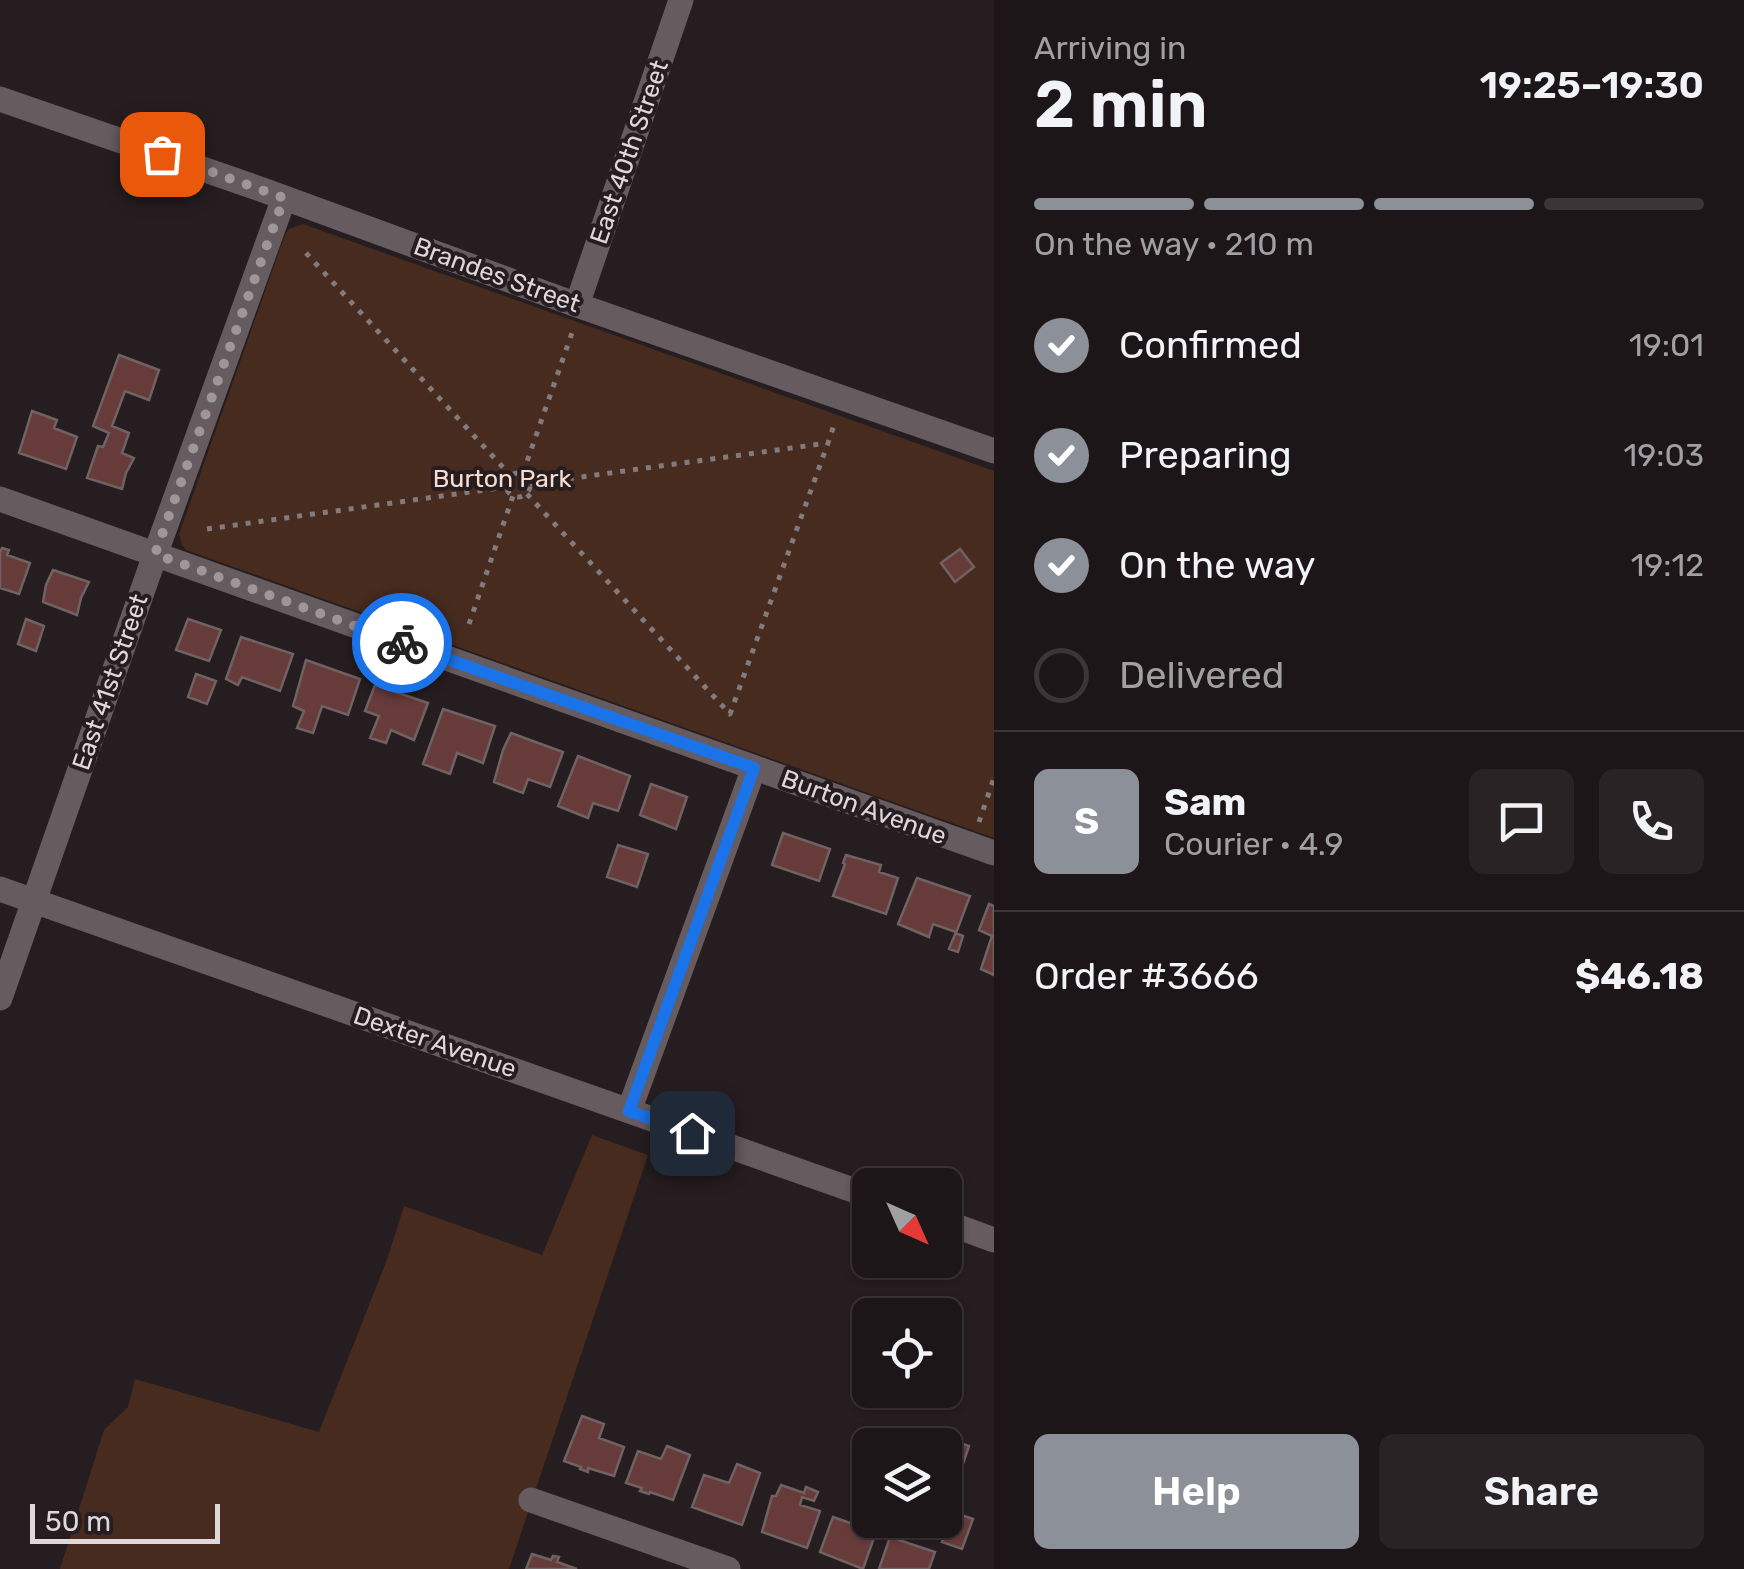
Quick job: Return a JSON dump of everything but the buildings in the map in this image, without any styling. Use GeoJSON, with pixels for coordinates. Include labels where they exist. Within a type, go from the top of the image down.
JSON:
{"type":"FeatureCollection","features":[{"type":"Feature","properties":{"kind":"street","name":"East 40th Street"},"geometry":{"type":"LineString","coordinates":[[576,313],[681,0]]}},
{"type":"Feature","properties":{"kind":"street","name":"Brandes Street"},"geometry":{"type":"LineString","coordinates":[[0,99],[284,198],[576,313],[994,451]]}},
{"type":"Feature","properties":{"kind":"street","name":"East 41st Street"},"geometry":{"type":"LineString","coordinates":[[0,998],[284,198]]}},
{"type":"Feature","properties":{"kind":"street","name":"Burton Avenue"},"geometry":{"type":"LineString","coordinates":[[0,499],[994,854]]}},
{"type":"Feature","properties":{"kind":"street"},"geometry":{"type":"LineString","coordinates":[[629,1111],[754,768]]}},
{"type":"Feature","properties":{"kind":"street","name":"Dexter Avenue"},"geometry":{"type":"LineString","coordinates":[[0,888],[852,1190]]}},
{"type":"Feature","properties":{"kind":"street"},"geometry":{"type":"LineString","coordinates":[[962,1228],[994,1240]]}},
{"type":"Feature","properties":{"kind":"street"},"geometry":{"type":"LineString","coordinates":[[531,1500],[728,1569]]}},
{"type":"Feature","properties":{"kind":"path"},"geometry":{"type":"LineString","coordinates":[[306,253],[510,475]]}},
{"type":"Feature","properties":{"kind":"path"},"geometry":{"type":"LineString","coordinates":[[524,474],[576,313]]}},
{"type":"Feature","properties":{"kind":"path"},"geometry":{"type":"LineString","coordinates":[[527,494],[730,716],[837,416]]}},
{"type":"Feature","properties":{"kind":"path"},"geometry":{"type":"LineString","coordinates":[[530,484],[828,443]]}},
{"type":"Feature","properties":{"kind":"path"},"geometry":{"type":"LineString","coordinates":[[517,472],[524,474],[530,489],[522,497],[513,496],[506,486],[507,478],[517,472]]}},
{"type":"Feature","properties":{"kind":"path"},"geometry":{"type":"LineString","coordinates":[[207,529],[506,486]]}},
{"type":"Feature","properties":{"kind":"path"},"geometry":{"type":"LineString","coordinates":[[469,624],[513,496]]}},
{"type":"Feature","properties":{"kind":"path"},"geometry":{"type":"LineString","coordinates":[[978,824],[994,778]]}},
{"type":"Feature","properties":{"kind":"green space","name":"Burton Park"},"geometry":{"type":"Polygon","coordinates":[[[303,224],[994,471],[994,838],[186,550],[179,534],[285,235],[289,229],[303,224]]]}},
{"type":"Feature","properties":{"kind":"green space"},"geometry":{"type":"Polygon","coordinates":[[[592,1135],[648,1155],[509,1569],[60,1569],[104,1430],[128,1407],[135,1379],[319,1432],[404,1206],[542,1255],[592,1135]]]}},
{"type":"Feature","properties":{"kind":"way so far"},"geometry":{"type":"LineString","coordinates":[[162,154],[284,198],[155,554],[402,643]]}},
{"type":"Feature","properties":{"kind":"route"},"geometry":{"type":"LineString","coordinates":[[402,643],[754,768],[629,1111],[692,1133]]}}]}
